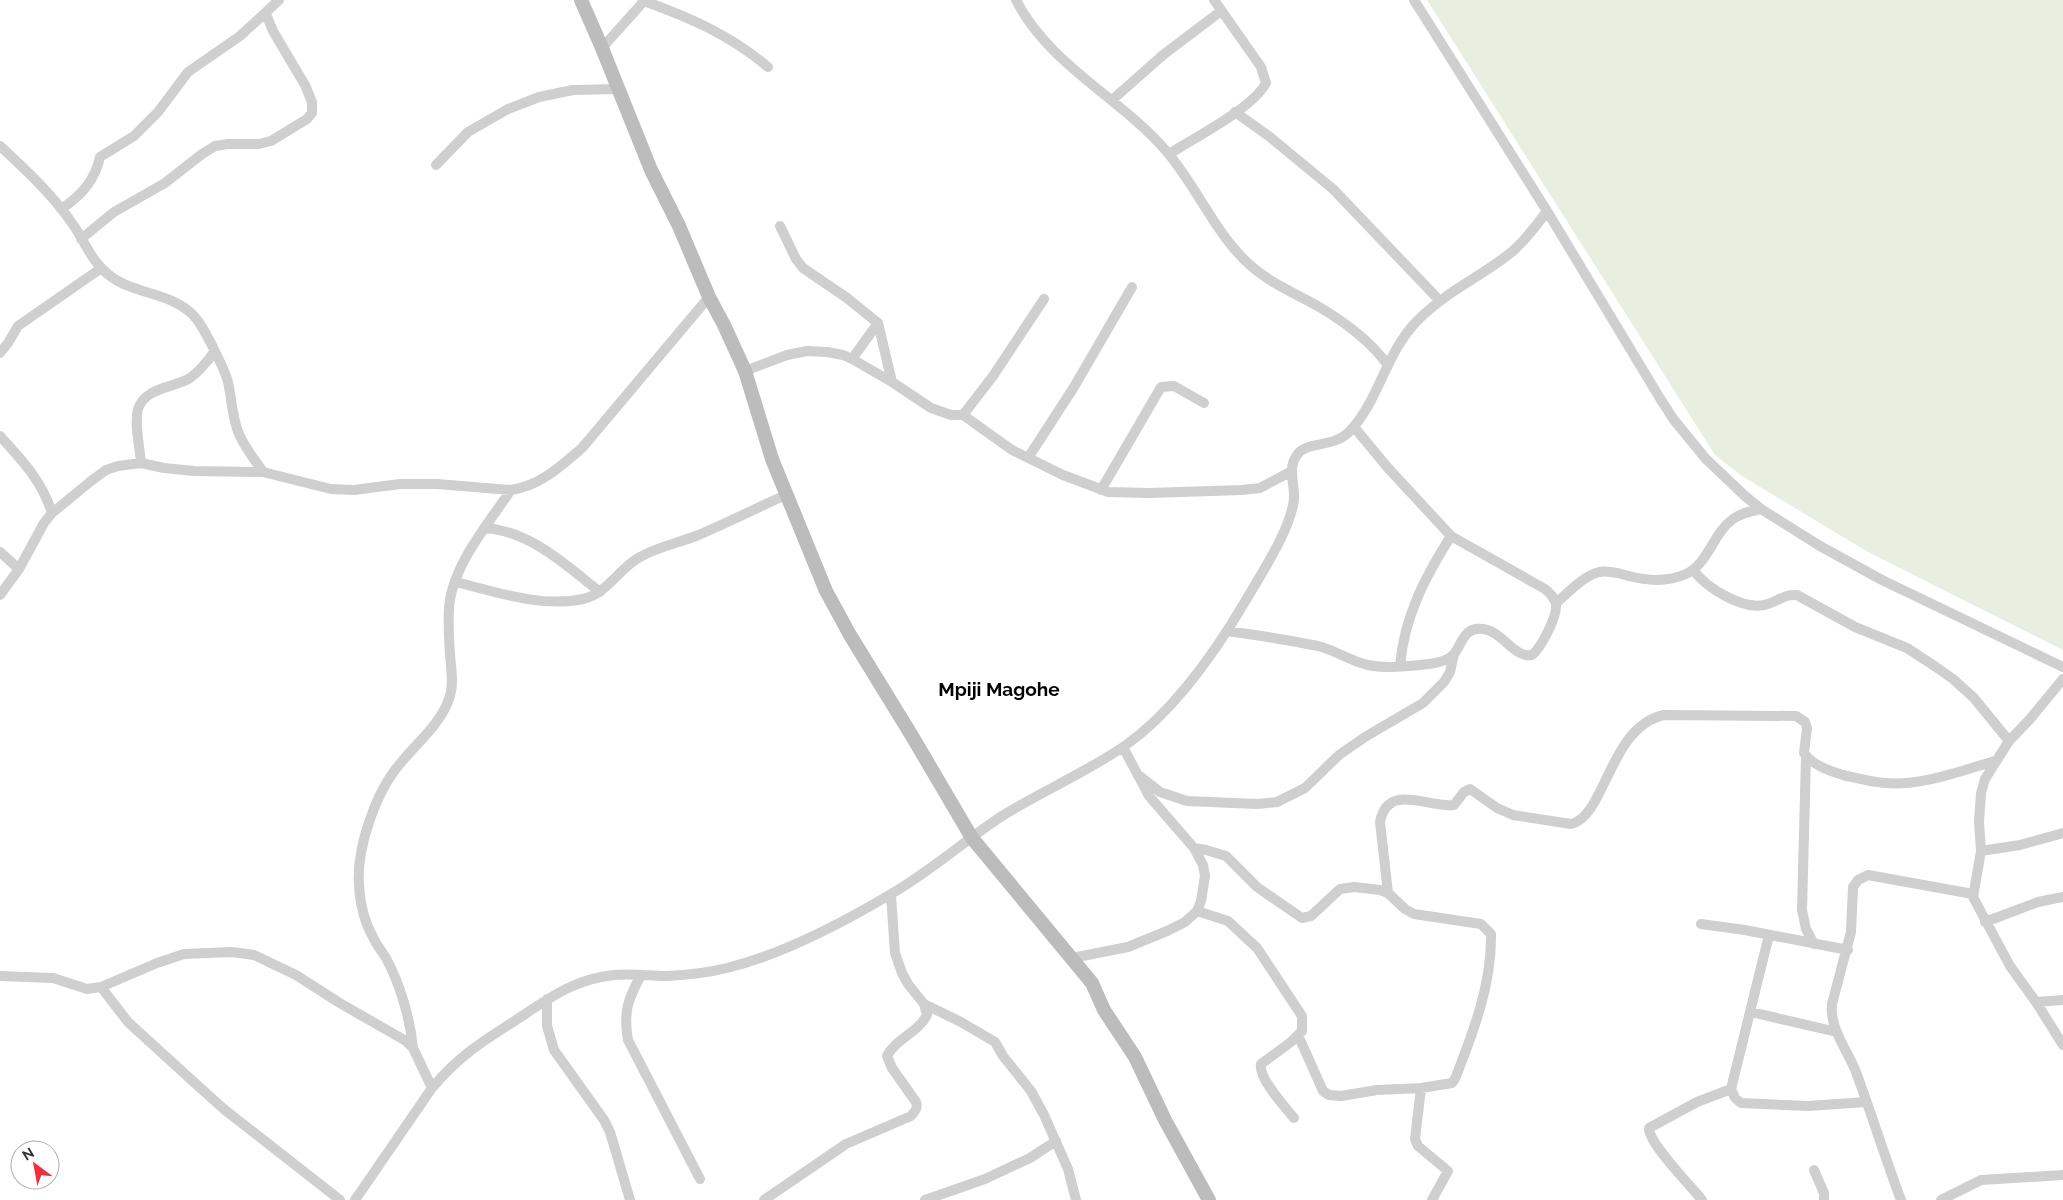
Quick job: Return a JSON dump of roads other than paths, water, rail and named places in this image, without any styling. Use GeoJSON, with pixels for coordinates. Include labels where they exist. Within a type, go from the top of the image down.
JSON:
{"type":"FeatureCollection","features":[{"type":"Feature","properties":{"kind":"street"},"geometry":{"type":"LineString","coordinates":[[61,209],[76,199],[87,186],[95,172],[100,157],[121,144],[146,124],[188,72],[240,36],[279,0]]}},
{"type":"Feature","properties":{"kind":"street"},"geometry":{"type":"LineString","coordinates":[[581,0],[651,170],[679,226],[709,298],[724,325],[745,371],[772,459],[826,591],[972,838],[1092,983],[1104,1010],[1135,1057],[1165,1120],[1210,1200]]}},
{"type":"Feature","properties":{"kind":"street"},"geometry":{"type":"LineString","coordinates":[[1016,0],[1023,14],[1048,44],[1068,64],[1139,122],[1168,154],[1193,186],[1225,236],[1249,265],[1265,278],[1321,308],[1359,334],[1387,364]]}},
{"type":"Feature","properties":{"kind":"street"},"geometry":{"type":"LineString","coordinates":[[1168,154],[1235,112],[1263,90],[1266,84],[1261,67],[1214,0]]}},
{"type":"Feature","properties":{"kind":"street"},"geometry":{"type":"LineString","coordinates":[[1414,0],[1548,211],[1674,420],[1706,459],[1745,496],[1820,546],[1882,580],[2063,667]]}},
{"type":"Feature","properties":{"kind":"street"},"geometry":{"type":"LineString","coordinates":[[602,48],[645,1],[719,32],[768,67]]}},
{"type":"Feature","properties":{"kind":"street"},"geometry":{"type":"LineString","coordinates":[[1112,100],[1162,55],[1222,11]]}},
{"type":"Feature","properties":{"kind":"street"},"geometry":{"type":"LineString","coordinates":[[82,239],[114,212],[165,183],[215,146],[259,144],[271,141],[307,119],[312,112],[312,102],[305,85],[272,31],[266,14]]}},
{"type":"Feature","properties":{"kind":"street"},"geometry":{"type":"LineString","coordinates":[[436,165],[468,132],[508,109],[539,97],[573,90],[618,89]]}},
{"type":"Feature","properties":{"kind":"street"},"geometry":{"type":"LineString","coordinates":[[1235,112],[1270,137],[1332,189],[1440,301]]}},
{"type":"Feature","properties":{"kind":"street"},"geometry":{"type":"LineString","coordinates":[[0,146],[61,209],[100,269],[123,285],[159,296],[186,309],[198,321],[228,381],[235,424],[240,436],[264,472]]}},
{"type":"Feature","properties":{"kind":"street"},"geometry":{"type":"LineString","coordinates":[[355,1200],[432,1088],[460,1057],[547,999],[572,985],[592,979],[617,974],[693,974],[748,962],[797,942],[891,895],[972,838],[1038,795],[1123,747],[1138,736],[1173,702],[1227,631],[1267,563],[1291,515],[1294,496],[1292,471],[1294,460],[1303,448],[1337,441],[1346,435],[1354,427],[1370,402],[1387,364],[1403,338],[1417,321],[1466,281],[1510,253],[1533,231],[1548,211]]}},
{"type":"Feature","properties":{"kind":"street"},"geometry":{"type":"LineString","coordinates":[[780,226],[796,259],[803,268],[847,298],[878,323],[892,382]]}},
{"type":"Feature","properties":{"kind":"street"},"geometry":{"type":"LineString","coordinates":[[0,353],[18,326],[100,269]]}},
{"type":"Feature","properties":{"kind":"street"},"geometry":{"type":"LineString","coordinates":[[1028,458],[1074,387],[1132,287]]}},
{"type":"Feature","properties":{"kind":"street"},"geometry":{"type":"LineString","coordinates":[[0,595],[19,569],[44,523],[52,513],[106,470],[130,464],[194,471],[264,472],[331,489],[354,490],[400,484],[438,484],[511,490],[537,482],[558,469],[582,448],[610,417],[662,351],[709,298]]}},
{"type":"Feature","properties":{"kind":"street"},"geometry":{"type":"LineString","coordinates":[[962,415],[998,369],[1044,299]]}},
{"type":"Feature","properties":{"kind":"street"},"geometry":{"type":"LineString","coordinates":[[852,359],[878,323]]}},
{"type":"Feature","properties":{"kind":"street"},"geometry":{"type":"LineString","coordinates":[[745,371],[787,355],[807,351],[827,352],[852,359],[892,382],[931,408],[962,415],[1012,450],[1063,475],[1100,490],[1127,494],[1242,490],[1260,488],[1292,471]]}},
{"type":"Feature","properties":{"kind":"street"},"geometry":{"type":"LineString","coordinates":[[141,464],[137,422],[138,410],[143,400],[155,392],[189,378],[201,369],[214,352]]}},
{"type":"Feature","properties":{"kind":"street"},"geometry":{"type":"LineString","coordinates":[[1100,490],[1161,387],[1174,386],[1204,403]]}},
{"type":"Feature","properties":{"kind":"street"},"geometry":{"type":"LineString","coordinates":[[1137,774],[1160,792],[1187,801],[1257,804],[1277,802],[1305,788],[1339,755],[1364,737],[1423,703],[1444,682],[1450,672],[1454,654],[1459,643],[1472,630],[1482,628],[1495,632],[1521,654],[1532,655],[1541,645],[1556,611],[1556,603],[1552,595],[1546,589],[1451,536],[1388,468],[1354,427]]}},
{"type":"Feature","properties":{"kind":"street"},"geometry":{"type":"LineString","coordinates":[[0,436],[28,467],[47,496],[52,513]]}},
{"type":"Feature","properties":{"kind":"street"},"geometry":{"type":"LineString","coordinates":[[432,1088],[413,1048],[405,1008],[397,984],[363,914],[358,882],[361,855],[378,801],[397,767],[431,731],[450,696],[452,682],[449,607],[456,582],[468,554],[511,490]]}},
{"type":"Feature","properties":{"kind":"street"},"geometry":{"type":"LineString","coordinates":[[456,582],[507,595],[561,602],[584,599],[600,592],[639,557],[696,536],[786,495]]}},
{"type":"Feature","properties":{"kind":"street"},"geometry":{"type":"LineString","coordinates":[[1556,603],[1591,576],[1600,572],[1614,572],[1650,580],[1673,578],[1693,570],[1732,520],[1742,514],[1761,508]]}},
{"type":"Feature","properties":{"kind":"street"},"geometry":{"type":"LineString","coordinates":[[485,528],[502,529],[529,541],[600,592]]}},
{"type":"Feature","properties":{"kind":"street"},"geometry":{"type":"LineString","coordinates":[[1400,666],[1402,643],[1416,598],[1436,559],[1451,536]]}},
{"type":"Feature","properties":{"kind":"street"},"geometry":{"type":"LineString","coordinates":[[0,552],[19,569]]}},
{"type":"Feature","properties":{"kind":"street"},"geometry":{"type":"LineString","coordinates":[[1693,570],[1704,583],[1722,596],[1756,606],[1767,604],[1788,594],[1798,595],[1855,627],[1907,648],[1953,679],[1982,707],[2009,741]]}},
{"type":"Feature","properties":{"kind":"street"},"geometry":{"type":"LineString","coordinates":[[1227,631],[1318,646],[1368,665],[1432,664],[1447,659],[1454,654]]}},
{"type":"Feature","properties":{"kind":"street"},"geometry":{"type":"LineString","coordinates":[[2063,679],[2009,741],[1985,780],[1981,793],[1979,835],[1981,851],[1973,894],[1973,899],[2010,966],[2036,1002],[2063,1045]]}},
{"type":"Feature","properties":{"kind":"street"},"geometry":{"type":"LineString","coordinates":[[1388,893],[1380,822],[1382,811],[1400,800],[1411,799],[1441,806],[1454,806],[1464,792],[1470,789],[1497,808],[1513,815],[1571,824],[1579,822],[1591,807],[1618,755],[1637,728],[1653,718],[1664,715],[1796,716],[1805,722],[1807,728],[1803,746],[1806,757],[1802,910],[1806,929],[1814,944]]}},
{"type":"Feature","properties":{"kind":"street"},"geometry":{"type":"LineString","coordinates":[[1072,958],[1128,946],[1152,938],[1185,922],[1197,911],[1201,901],[1205,876],[1203,865],[1194,848],[1150,796],[1123,747]]}},
{"type":"Feature","properties":{"kind":"street"},"geometry":{"type":"LineString","coordinates":[[1806,757],[1834,772],[1886,783],[1927,779],[1995,761]]}},
{"type":"Feature","properties":{"kind":"street"},"geometry":{"type":"LineString","coordinates":[[1981,851],[2020,845],[2063,833]]}},
{"type":"Feature","properties":{"kind":"street"},"geometry":{"type":"LineString","coordinates":[[1194,848],[1226,856],[1256,887],[1302,918],[1311,916],[1340,889],[1354,887],[1388,893],[1405,909],[1414,914],[1480,924],[1491,934],[1484,995],[1471,1039],[1456,1079],[1446,1084],[1421,1088],[1376,1090],[1341,1096],[1329,1095],[1323,1091],[1298,1035]]}},
{"type":"Feature","properties":{"kind":"street"},"geometry":{"type":"LineString","coordinates":[[1901,1200],[1855,1070],[1837,1032],[1832,1013],[1832,1004],[1848,950],[1853,888],[1856,882],[1864,876],[1882,877],[1973,894]]}},
{"type":"Feature","properties":{"kind":"street"},"geometry":{"type":"LineString","coordinates":[[764,1200],[846,1144],[911,1116],[915,1112],[916,1102],[892,1068],[887,1056],[890,1050],[925,1020],[927,1015],[924,1004],[902,973],[898,960],[893,934],[891,895]]}},
{"type":"Feature","properties":{"kind":"street"},"geometry":{"type":"LineString","coordinates":[[1985,922],[2038,902],[2063,896]]}},
{"type":"Feature","properties":{"kind":"street"},"geometry":{"type":"LineString","coordinates":[[1197,911],[1228,921],[1258,948],[1302,1016],[1302,1031],[1261,1064],[1260,1069],[1268,1084],[1294,1118]]}},
{"type":"Feature","properties":{"kind":"street"},"geometry":{"type":"LineString","coordinates":[[1701,924],[1848,950]]}},
{"type":"Feature","properties":{"kind":"street"},"geometry":{"type":"LineString","coordinates":[[1770,935],[1731,1089],[1735,1098],[1741,1103],[1808,1106],[1866,1102]]}},
{"type":"Feature","properties":{"kind":"street"},"geometry":{"type":"LineString","coordinates":[[0,976],[53,978],[87,989],[101,987],[157,963],[184,954],[232,952],[254,955],[296,975],[397,1036],[413,1048]]}},
{"type":"Feature","properties":{"kind":"street"},"geometry":{"type":"LineString","coordinates":[[641,975],[627,1004],[625,1025],[628,1040],[700,1179]]}},
{"type":"Feature","properties":{"kind":"street"},"geometry":{"type":"LineString","coordinates":[[101,987],[128,1022],[225,1110],[340,1200]]}},
{"type":"Feature","properties":{"kind":"street"},"geometry":{"type":"LineString","coordinates":[[547,999],[547,1026],[554,1050],[604,1120],[610,1132],[630,1200]]}},
{"type":"Feature","properties":{"kind":"street"},"geometry":{"type":"LineString","coordinates":[[2036,1002],[2063,1000]]}},
{"type":"Feature","properties":{"kind":"street"},"geometry":{"type":"LineString","coordinates":[[924,1004],[961,1022],[995,1042],[1003,1056],[1031,1092],[1068,1169],[1076,1200]]}},
{"type":"Feature","properties":{"kind":"street"},"geometry":{"type":"LineString","coordinates":[[1751,1012],[1837,1032]]}},
{"type":"Feature","properties":{"kind":"street"},"geometry":{"type":"LineString","coordinates":[[1421,1088],[1415,1139],[1418,1146],[1448,1171],[1432,1200]]}},
{"type":"Feature","properties":{"kind":"street"},"geometry":{"type":"LineString","coordinates":[[1702,1200],[1664,1154],[1651,1136],[1649,1128],[1696,1102],[1731,1089]]}},
{"type":"Feature","properties":{"kind":"street"},"geometry":{"type":"LineString","coordinates":[[925,1200],[985,1179],[1030,1158],[1056,1141]]}},
{"type":"Feature","properties":{"kind":"street"},"geometry":{"type":"LineString","coordinates":[[1814,1170],[1824,1193],[1824,1200]]}},
{"type":"Feature","properties":{"kind":"street"},"geometry":{"type":"LineString","coordinates":[[1942,1200],[1974,1183],[1986,1179],[2063,1175]]}},
{"type":"Feature","properties":{"kind":"district","name":"Mpiji Magohe"},"geometry":{"type":"Point","coordinates":[999,689]}}]}
